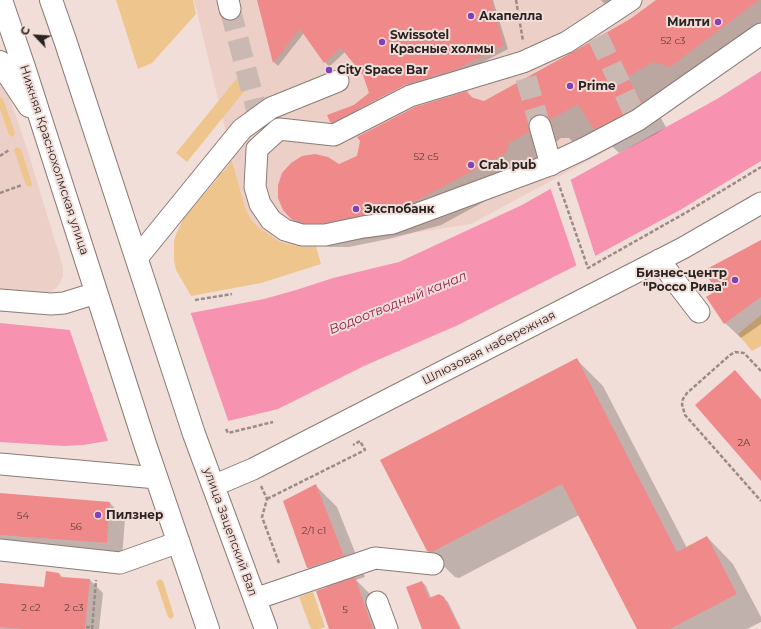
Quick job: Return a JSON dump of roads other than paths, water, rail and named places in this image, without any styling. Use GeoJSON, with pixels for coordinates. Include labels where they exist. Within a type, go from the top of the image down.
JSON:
{"type":"FeatureCollection","features":[{"type":"Feature","properties":{"kind":"main road","name":"Нижняя Краснохолмская улица"},"geometry":{"type":"LineString","coordinates":[[1,0],[157,478]]}},
{"type":"Feature","properties":{"kind":"main road"},"geometry":{"type":"LineString","coordinates":[[51,0],[137,258]]}},
{"type":"Feature","properties":{"kind":"main road"},"geometry":{"type":"LineString","coordinates":[[66,43],[67,0]]}},
{"type":"Feature","properties":{"kind":"main road"},"geometry":{"type":"LineString","coordinates":[[0,62],[36,116],[46,138]]}},
{"type":"Feature","properties":{"kind":"main road","name":"улица Зацепский Вал"},"geometry":{"type":"LineString","coordinates":[[137,258],[194,434],[266,629]]}},
{"type":"Feature","properties":{"kind":"main road"},"geometry":{"type":"LineString","coordinates":[[157,478],[208,629]]}},
{"type":"Feature","properties":{"kind":"street"},"geometry":{"type":"LineString","coordinates":[[630,0],[596,30],[567,42],[525,70],[410,96],[334,135],[279,129],[257,149],[256,187],[260,204],[271,220],[285,230],[302,235],[325,235],[363,227],[393,223],[553,170],[636,118],[761,34]]}},
{"type":"Feature","properties":{"kind":"street"},"geometry":{"type":"LineString","coordinates":[[137,258],[242,128],[271,108],[338,82]]}},
{"type":"Feature","properties":{"kind":"street"},"geometry":{"type":"LineString","coordinates":[[540,126],[553,170]]}},
{"type":"Feature","properties":{"kind":"street","name":"Шлюзовая набережная"},"geometry":{"type":"LineString","coordinates":[[213,486],[253,469],[683,248],[761,203]]}},
{"type":"Feature","properties":{"kind":"street"},"geometry":{"type":"LineString","coordinates":[[659,260],[699,312]]}},
{"type":"Feature","properties":{"kind":"street"},"geometry":{"type":"LineString","coordinates":[[0,300],[64,303],[96,293]]}},
{"type":"Feature","properties":{"kind":"street"},"geometry":{"type":"LineString","coordinates":[[0,464],[157,478]]}},
{"type":"Feature","properties":{"kind":"street"},"geometry":{"type":"LineString","coordinates":[[0,550],[120,563],[179,542]]}},
{"type":"Feature","properties":{"kind":"street"},"geometry":{"type":"LineString","coordinates":[[255,599],[375,558],[433,564]]}},
{"type":"Feature","properties":{"kind":"street"},"geometry":{"type":"LineString","coordinates":[[377,602],[387,629]]}},
{"type":"Feature","properties":{"kind":"water","name":"Водоотводный канал"},"geometry":{"type":"Polygon","coordinates":[[[761,71],[761,161],[680,210],[597,255],[458,325],[364,366],[278,409],[228,421],[83,445],[64,446],[0,442],[0,323],[70,330],[191,313],[264,299],[333,278],[399,262],[522,205],[552,188],[574,178],[717,99],[761,71]]]}},
{"type":"Feature","properties":{"kind":"tunnel"},"geometry":{"type":"LineString","coordinates":[[230,9],[258,115],[279,129]]}},
{"type":"Feature","properties":{"kind":"tunnel"},"geometry":{"type":"LineString","coordinates":[[598,37],[635,115]]}},
{"type":"Feature","properties":{"kind":"tunnel"},"geometry":{"type":"LineString","coordinates":[[526,78],[540,126]]}},
{"type":"Feature","properties":{"kind":"place","name":"Акапелла"},"geometry":{"type":"Point","coordinates":[471,16]}},
{"type":"Feature","properties":{"kind":"place","name":"Милти"},"geometry":{"type":"Point","coordinates":[718,22]}},
{"type":"Feature","properties":{"kind":"place","name":"Swissotel Красные холмы"},"geometry":{"type":"Point","coordinates":[382,42]}},
{"type":"Feature","properties":{"kind":"place","name":"City Space Bar"},"geometry":{"type":"Point","coordinates":[329,70]}},
{"type":"Feature","properties":{"kind":"place","name":"Prime"},"geometry":{"type":"Point","coordinates":[570,86]}},
{"type":"Feature","properties":{"kind":"place","name":"Crab pub"},"geometry":{"type":"Point","coordinates":[471,165]}},
{"type":"Feature","properties":{"kind":"place","name":"Экспобанк"},"geometry":{"type":"Point","coordinates":[356,209]}},
{"type":"Feature","properties":{"kind":"place","name":"Бизнес-центр \"Россо Рива\""},"geometry":{"type":"Point","coordinates":[735,280]}},
{"type":"Feature","properties":{"kind":"place","name":"Пилзнер"},"geometry":{"type":"Point","coordinates":[98,515]}}]}
